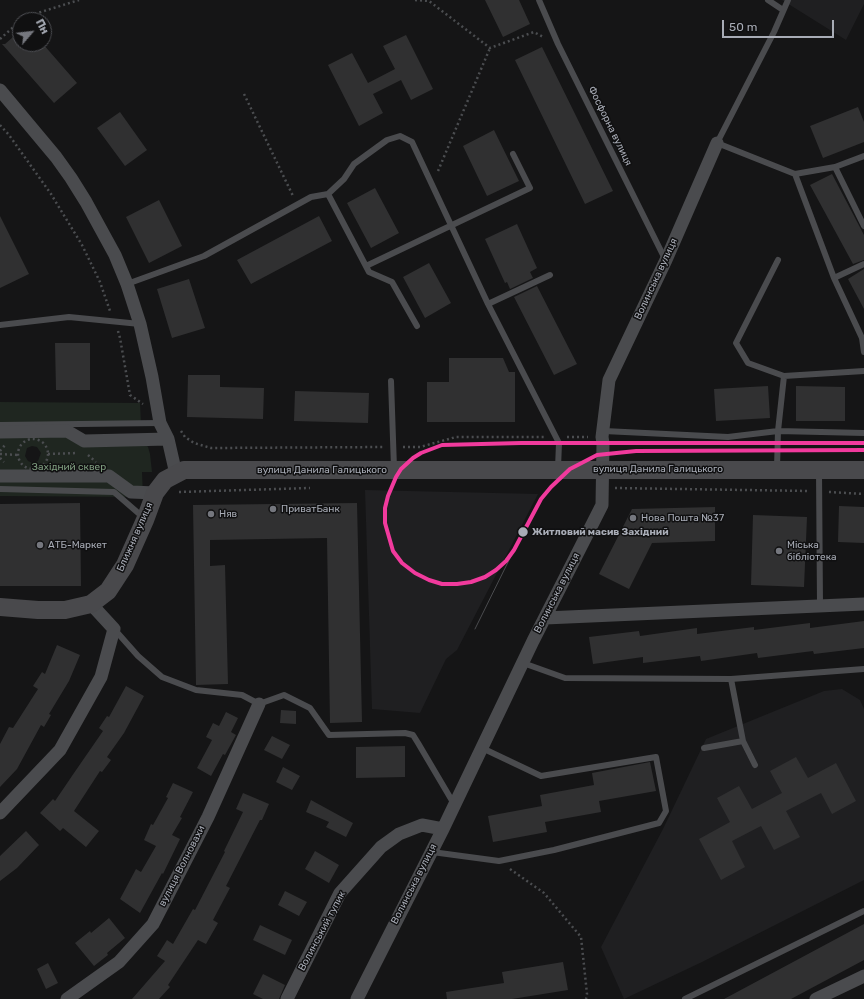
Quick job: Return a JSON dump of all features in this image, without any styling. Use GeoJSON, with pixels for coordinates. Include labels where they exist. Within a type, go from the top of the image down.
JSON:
{"type":"FeatureCollection","features":[{"type":"Feature","properties":{"kind":"street"},"geometry":{"type":"LineString","coordinates":[[0,90],[56,157],[71,178],[115,255],[127,284],[140,324],[152,377],[159,419],[168,439],[176,474]]}},
{"type":"Feature","properties":{"kind":"street","name":"Волинська вулиця"},"geometry":{"type":"LineString","coordinates":[[357,999],[430,851],[443,829],[545,618],[602,505],[603,434],[609,380],[666,260],[717,143]]}},
{"type":"Feature","properties":{"kind":"street"},"geometry":{"type":"LineString","coordinates":[[0,432],[67,431],[84,441],[168,439]]}},
{"type":"Feature","properties":{"kind":"street","name":"вулиця Данила Галицького"},"geometry":{"type":"LineString","coordinates":[[176,474],[184,470],[864,470]]}},
{"type":"Feature","properties":{"kind":"street","name":"Ближня вулиця"},"geometry":{"type":"LineString","coordinates":[[0,607],[38,610],[65,610],[91,604],[108,591],[113,584],[125,565],[155,493],[165,480],[176,474]]}},
{"type":"Feature","properties":{"kind":"street"},"geometry":{"type":"LineString","coordinates":[[0,476],[109,476],[131,492],[155,493]]}},
{"type":"Feature","properties":{"kind":"street"},"geometry":{"type":"LineString","coordinates":[[0,813],[60,750],[102,677],[114,629],[91,604]]}},
{"type":"Feature","properties":{"kind":"street"},"geometry":{"type":"LineString","coordinates":[[545,618],[864,604]]}},
{"type":"Feature","properties":{"kind":"street","name":"вулиця Волновахи"},"geometry":{"type":"LineString","coordinates":[[67,999],[119,962],[153,924],[208,817],[259,704]]}},
{"type":"Feature","properties":{"kind":"street","name":"Волинський тупик"},"geometry":{"type":"LineString","coordinates":[[287,999],[340,893],[380,847],[399,834],[422,825],[443,829]]}},
{"type":"Feature","properties":{"kind":"street"},"geometry":{"type":"LineString","coordinates":[[816,999],[864,976]]}},
{"type":"Feature","properties":{"kind":"lane","name":"Фосфорна вулиця"},"geometry":{"type":"LineString","coordinates":[[539,0],[558,44],[666,260]]}},
{"type":"Feature","properties":{"kind":"lane"},"geometry":{"type":"LineString","coordinates":[[768,0],[783,10]]}},
{"type":"Feature","properties":{"kind":"lane","name":"Волинська вулиця"},"geometry":{"type":"LineString","coordinates":[[717,143],[774,32],[788,0]]}},
{"type":"Feature","properties":{"kind":"lane"},"geometry":{"type":"LineString","coordinates":[[127,284],[204,256],[311,197],[328,194],[344,180],[354,164],[387,140],[400,136],[412,142],[488,304],[559,443],[558,469]]}},
{"type":"Feature","properties":{"kind":"lane"},"geometry":{"type":"LineString","coordinates":[[717,143],[795,174],[835,167],[864,156]]}},
{"type":"Feature","properties":{"kind":"lane"},"geometry":{"type":"LineString","coordinates":[[366,266],[530,188],[513,154]]}},
{"type":"Feature","properties":{"kind":"lane"},"geometry":{"type":"LineString","coordinates":[[835,167],[864,226]]}},
{"type":"Feature","properties":{"kind":"lane"},"geometry":{"type":"LineString","coordinates":[[795,174],[834,278],[862,338],[864,352]]}},
{"type":"Feature","properties":{"kind":"lane"},"geometry":{"type":"LineString","coordinates":[[328,194],[369,272],[392,282],[417,326]]}},
{"type":"Feature","properties":{"kind":"lane"},"geometry":{"type":"LineString","coordinates":[[778,260],[736,343],[748,363],[784,376],[864,371]]}},
{"type":"Feature","properties":{"kind":"lane"},"geometry":{"type":"LineString","coordinates":[[834,278],[864,264]]}},
{"type":"Feature","properties":{"kind":"lane"},"geometry":{"type":"LineString","coordinates":[[488,304],[550,274]]}},
{"type":"Feature","properties":{"kind":"lane"},"geometry":{"type":"LineString","coordinates":[[0,325],[70,317],[140,324]]}},
{"type":"Feature","properties":{"kind":"lane"},"geometry":{"type":"LineString","coordinates":[[777,469],[778,431],[784,376]]}},
{"type":"Feature","properties":{"kind":"lane"},"geometry":{"type":"LineString","coordinates":[[391,381],[394,469]]}},
{"type":"Feature","properties":{"kind":"lane"},"geometry":{"type":"LineString","coordinates":[[0,425],[159,419]]}},
{"type":"Feature","properties":{"kind":"lane"},"geometry":{"type":"LineString","coordinates":[[603,434],[728,437],[778,431],[864,433]]}},
{"type":"Feature","properties":{"kind":"lane"},"geometry":{"type":"LineString","coordinates":[[818,470],[820,605]]}},
{"type":"Feature","properties":{"kind":"lane"},"geometry":{"type":"LineString","coordinates":[[0,489],[114,492],[145,520]]}},
{"type":"Feature","properties":{"kind":"lane"},"geometry":{"type":"LineString","coordinates":[[114,629],[138,656],[162,677],[196,690],[242,695],[259,704],[284,695],[310,708],[329,735],[404,733],[412,735],[454,804]]}},
{"type":"Feature","properties":{"kind":"lane"},"geometry":{"type":"LineString","coordinates":[[523,663],[565,678],[730,679],[864,669]]}},
{"type":"Feature","properties":{"kind":"lane"},"geometry":{"type":"LineString","coordinates":[[730,679],[743,741],[755,764]]}},
{"type":"Feature","properties":{"kind":"lane"},"geometry":{"type":"LineString","coordinates":[[704,748],[743,741]]}},
{"type":"Feature","properties":{"kind":"lane"},"geometry":{"type":"LineString","coordinates":[[430,851],[499,861],[554,850],[659,823],[666,812],[656,757],[541,776],[482,748]]}},
{"type":"Feature","properties":{"kind":"lane"},"geometry":{"type":"LineString","coordinates":[[685,999],[864,911]]}},
{"type":"Feature","properties":{"kind":"path"},"geometry":{"type":"LineString","coordinates":[[41,12],[79,0]]}},
{"type":"Feature","properties":{"kind":"path"},"geometry":{"type":"LineString","coordinates":[[415,0],[429,0],[490,48]]}},
{"type":"Feature","properties":{"kind":"path"},"geometry":{"type":"LineString","coordinates":[[0,39],[12,28]]}},
{"type":"Feature","properties":{"kind":"path"},"geometry":{"type":"LineString","coordinates":[[432,185],[490,48],[534,32],[558,44]]}},
{"type":"Feature","properties":{"kind":"path"},"geometry":{"type":"LineString","coordinates":[[244,94],[297,206]]}},
{"type":"Feature","properties":{"kind":"path"},"geometry":{"type":"LineString","coordinates":[[0,125],[51,194],[82,245],[100,282],[120,338],[130,395],[159,419],[177,426],[185,437],[194,443],[211,448],[420,447],[456,437],[556,437],[603,434]]}},
{"type":"Feature","properties":{"kind":"path"},"geometry":{"type":"LineString","coordinates":[[48,454],[80,453]]}},
{"type":"Feature","properties":{"kind":"path"},"geometry":{"type":"LineString","coordinates":[[86,453],[109,476]]}},
{"type":"Feature","properties":{"kind":"path"},"geometry":{"type":"LineString","coordinates":[[0,454],[18,455]]}},
{"type":"Feature","properties":{"kind":"path"},"geometry":{"type":"LineString","coordinates":[[155,493],[310,488]]}},
{"type":"Feature","properties":{"kind":"path"},"geometry":{"type":"LineString","coordinates":[[602,488],[819,491],[864,494]]}},
{"type":"Feature","properties":{"kind":"path"},"geometry":{"type":"LineString","coordinates":[[499,861],[544,893],[581,937],[587,994],[586,999]]}},
{"type":"Feature","properties":{"kind":"shaded area"},"geometry":{"type":"Polygon","coordinates":[[[782,0],[864,0],[864,4],[846,40],[782,0]]]}},
{"type":"Feature","properties":{"kind":"shaded area"},"geometry":{"type":"Polygon","coordinates":[[[365,490],[538,494],[457,650],[446,659],[420,713],[372,709],[365,490]]]}},
{"type":"Feature","properties":{"kind":"shaded area"},"geometry":{"type":"Polygon","coordinates":[[[842,689],[860,700],[864,709],[864,880],[702,962],[624,999],[601,947],[663,829],[706,739],[824,691],[842,689]]]}},
{"type":"Feature","properties":{"kind":"green space","name":"Західний сквер"},"geometry":{"type":"Polygon","coordinates":[[[0,402],[140,403],[141,424],[68,424],[84,441],[145,443],[150,454],[152,472],[142,472],[143,497],[0,496],[0,402]],[[32,446],[27,448],[25,456],[28,461],[33,463],[38,461],[41,453],[37,447],[32,446]]]}},
{"type":"Feature","properties":{"kind":"building"},"geometry":{"type":"Polygon","coordinates":[[[485,0],[519,0],[530,24],[503,37],[485,0]]]}},
{"type":"Feature","properties":{"kind":"building"},"geometry":{"type":"Polygon","coordinates":[[[406,35],[433,89],[411,100],[401,80],[373,94],[383,113],[359,126],[328,65],[352,53],[368,83],[395,69],[383,46],[406,35]]]}},
{"type":"Feature","properties":{"kind":"building"},"geometry":{"type":"Polygon","coordinates":[[[12,38],[12,52],[50,52],[77,83],[54,103],[2,44],[5,44],[12,38]]]}},
{"type":"Feature","properties":{"kind":"building"},"geometry":{"type":"Polygon","coordinates":[[[542,47],[613,191],[585,204],[515,60],[542,47]]]}},
{"type":"Feature","properties":{"kind":"building"},"geometry":{"type":"Polygon","coordinates":[[[858,107],[864,122],[864,142],[823,158],[810,126],[858,107]]]}},
{"type":"Feature","properties":{"kind":"building"},"geometry":{"type":"Polygon","coordinates":[[[120,112],[147,150],[125,166],[97,128],[120,112]]]}},
{"type":"Feature","properties":{"kind":"building"},"geometry":{"type":"Polygon","coordinates":[[[494,130],[519,181],[487,196],[463,146],[494,130]]]}},
{"type":"Feature","properties":{"kind":"building"},"geometry":{"type":"Polygon","coordinates":[[[832,174],[864,235],[864,260],[853,264],[810,185],[832,174]]]}},
{"type":"Feature","properties":{"kind":"building"},"geometry":{"type":"Polygon","coordinates":[[[375,188],[399,233],[371,248],[347,203],[375,188]]]}},
{"type":"Feature","properties":{"kind":"building"},"geometry":{"type":"Polygon","coordinates":[[[159,200],[182,246],[149,263],[126,217],[159,200]]]}},
{"type":"Feature","properties":{"kind":"building"},"geometry":{"type":"Polygon","coordinates":[[[0,216],[29,274],[0,288],[0,216]]]}},
{"type":"Feature","properties":{"kind":"building"},"geometry":{"type":"Polygon","coordinates":[[[319,216],[332,241],[251,284],[237,260],[319,216]]]}},
{"type":"Feature","properties":{"kind":"building"},"geometry":{"type":"Polygon","coordinates":[[[517,224],[537,268],[530,272],[533,278],[510,289],[507,282],[505,283],[485,239],[517,224]]]}},
{"type":"Feature","properties":{"kind":"building"},"geometry":{"type":"Polygon","coordinates":[[[429,263],[451,303],[425,318],[403,277],[429,263]]]}},
{"type":"Feature","properties":{"kind":"building"},"geometry":{"type":"Polygon","coordinates":[[[864,269],[864,309],[848,279],[864,269]]]}},
{"type":"Feature","properties":{"kind":"building"},"geometry":{"type":"Polygon","coordinates":[[[189,279],[205,328],[172,338],[157,289],[189,279]]]}},
{"type":"Feature","properties":{"kind":"building"},"geometry":{"type":"Polygon","coordinates":[[[537,286],[577,364],[554,375],[514,297],[537,286]]]}},
{"type":"Feature","properties":{"kind":"building"},"geometry":{"type":"Polygon","coordinates":[[[55,343],[90,343],[90,390],[56,390],[55,343]]]}},
{"type":"Feature","properties":{"kind":"building"},"geometry":{"type":"Polygon","coordinates":[[[449,358],[503,358],[509,372],[515,372],[515,422],[427,422],[427,382],[449,382],[449,358]]]}},
{"type":"Feature","properties":{"kind":"building"},"geometry":{"type":"Polygon","coordinates":[[[188,375],[220,375],[220,387],[264,388],[263,419],[187,417],[188,375]]]}},
{"type":"Feature","properties":{"kind":"building"},"geometry":{"type":"Polygon","coordinates":[[[768,386],[770,418],[716,421],[714,389],[768,386]]]}},
{"type":"Feature","properties":{"kind":"building"},"geometry":{"type":"Polygon","coordinates":[[[796,386],[845,387],[845,421],[796,421],[796,386]]]}},
{"type":"Feature","properties":{"kind":"building"},"geometry":{"type":"Polygon","coordinates":[[[295,391],[369,393],[368,423],[294,421],[295,391]]]}},
{"type":"Feature","properties":{"kind":"building","name":"АТБ-Маркет"},"geometry":{"type":"Polygon","coordinates":[[[80,503],[81,586],[0,586],[0,504],[80,503]]]}},
{"type":"Feature","properties":{"kind":"building"},"geometry":{"type":"Polygon","coordinates":[[[357,503],[362,722],[330,723],[327,538],[210,540],[210,566],[225,565],[228,684],[196,685],[193,505],[357,503]]]}},
{"type":"Feature","properties":{"kind":"building"},"geometry":{"type":"Polygon","coordinates":[[[839,506],[864,507],[864,543],[838,542],[839,506]]]}},
{"type":"Feature","properties":{"kind":"building"},"geometry":{"type":"Polygon","coordinates":[[[715,507],[715,541],[652,543],[629,589],[599,574],[632,509],[715,507]]]}},
{"type":"Feature","properties":{"kind":"building","name":"Міська бібліотека"},"geometry":{"type":"Polygon","coordinates":[[[753,515],[807,517],[804,587],[751,585],[753,515]]]}},
{"type":"Feature","properties":{"kind":"building"},"geometry":{"type":"Polygon","coordinates":[[[864,621],[864,648],[814,654],[813,651],[758,658],[757,653],[701,661],[700,656],[643,663],[643,657],[593,664],[589,637],[639,631],[640,636],[697,628],[697,634],[754,627],[754,630],[810,623],[810,628],[864,621]]]}},
{"type":"Feature","properties":{"kind":"building"},"geometry":{"type":"Polygon","coordinates":[[[57,645],[80,655],[69,681],[49,714],[51,715],[44,727],[41,725],[17,769],[0,787],[0,744],[9,727],[13,728],[38,689],[33,686],[42,672],[45,674],[57,645]]]}},
{"type":"Feature","properties":{"kind":"building"},"geometry":{"type":"Polygon","coordinates":[[[126,686],[144,696],[124,733],[107,757],[111,760],[102,772],[100,771],[74,811],[99,831],[86,847],[63,828],[60,831],[40,813],[53,799],[55,801],[103,731],[99,728],[107,716],[109,717],[126,686]]]}},
{"type":"Feature","properties":{"kind":"building"},"geometry":{"type":"Polygon","coordinates":[[[281,710],[296,711],[296,724],[280,723],[281,710]]]}},
{"type":"Feature","properties":{"kind":"building"},"geometry":{"type":"Polygon","coordinates":[[[226,712],[238,718],[231,732],[236,735],[225,755],[223,754],[211,776],[197,768],[212,740],[206,737],[213,723],[219,726],[226,712]]]}},
{"type":"Feature","properties":{"kind":"building"},"geometry":{"type":"Polygon","coordinates":[[[272,736],[290,745],[282,759],[264,750],[272,736]]]}},
{"type":"Feature","properties":{"kind":"building"},"geometry":{"type":"Polygon","coordinates":[[[405,746],[405,777],[356,778],[356,747],[405,746]]]}},
{"type":"Feature","properties":{"kind":"building"},"geometry":{"type":"Polygon","coordinates":[[[796,757],[808,778],[836,763],[856,801],[832,814],[821,793],[786,811],[800,837],[774,850],[761,826],[732,841],[745,867],[721,880],[699,839],[730,822],[717,798],[739,786],[752,809],[782,793],[770,771],[796,757]]]}},
{"type":"Feature","properties":{"kind":"building"},"geometry":{"type":"Polygon","coordinates":[[[650,762],[656,791],[599,801],[601,812],[545,822],[547,832],[493,842],[488,816],[542,806],[540,795],[594,785],[592,773],[650,762]]]}},
{"type":"Feature","properties":{"kind":"building"},"geometry":{"type":"Polygon","coordinates":[[[283,767],[300,776],[292,790],[276,782],[283,767]]]}},
{"type":"Feature","properties":{"kind":"building"},"geometry":{"type":"Polygon","coordinates":[[[173,783],[193,792],[180,817],[182,818],[172,835],[180,839],[163,874],[162,873],[140,913],[120,899],[136,869],[141,872],[156,846],[144,840],[151,824],[153,825],[168,798],[166,797],[173,783]]]}},
{"type":"Feature","properties":{"kind":"building"},"geometry":{"type":"Polygon","coordinates":[[[243,793],[269,804],[262,820],[260,820],[226,886],[230,888],[213,920],[218,923],[206,944],[198,940],[168,985],[170,987],[159,999],[132,999],[165,961],[157,956],[167,940],[173,944],[193,909],[195,910],[225,852],[224,851],[243,812],[236,809],[243,793]]]}},
{"type":"Feature","properties":{"kind":"building"},"geometry":{"type":"Polygon","coordinates":[[[311,800],[353,823],[346,837],[326,827],[329,822],[306,812],[311,800]]]}},
{"type":"Feature","properties":{"kind":"building"},"geometry":{"type":"Polygon","coordinates":[[[26,831],[39,845],[17,868],[0,881],[0,856],[26,831]]]}},
{"type":"Feature","properties":{"kind":"building"},"geometry":{"type":"Polygon","coordinates":[[[315,851],[339,865],[329,883],[305,869],[315,851]]]}},
{"type":"Feature","properties":{"kind":"building"},"geometry":{"type":"Polygon","coordinates":[[[285,891],[307,902],[299,916],[278,905],[285,891]]]}},
{"type":"Feature","properties":{"kind":"building"},"geometry":{"type":"Polygon","coordinates":[[[109,918],[125,938],[107,953],[108,955],[94,966],[75,943],[90,931],[91,933],[109,918]]]}},
{"type":"Feature","properties":{"kind":"building"},"geometry":{"type":"Polygon","coordinates":[[[864,924],[864,960],[791,999],[724,999],[864,924]]]}},
{"type":"Feature","properties":{"kind":"building"},"geometry":{"type":"Polygon","coordinates":[[[260,925],[292,940],[285,955],[253,940],[260,925]]]}},
{"type":"Feature","properties":{"kind":"building"},"geometry":{"type":"Polygon","coordinates":[[[563,962],[568,990],[512,999],[447,999],[446,992],[504,983],[502,972],[563,962]]]}},
{"type":"Feature","properties":{"kind":"building"},"geometry":{"type":"Polygon","coordinates":[[[48,963],[58,983],[46,989],[37,969],[48,963]]]}},
{"type":"Feature","properties":{"kind":"building"},"geometry":{"type":"Polygon","coordinates":[[[263,974],[285,985],[279,999],[263,999],[253,994],[263,974]]]}},
{"type":"Feature","properties":{"kind":"tram line"},"geometry":{"type":"LineString","coordinates":[[475,629],[514,550]]}},
{"type":"Feature","properties":{"kind":"transit line"},"geometry":{"type":"LineString","coordinates":[[864,443],[521,443],[442,445],[421,453],[401,469],[388,496],[385,508],[385,523],[393,551],[402,563],[415,573],[429,580],[442,584],[471,582],[485,577],[506,561],[514,550],[541,499],[551,487],[570,469],[597,455],[636,451],[864,450]]}},
{"type":"Feature","properties":{"kind":"place","name":"ПриватБанк"},"geometry":{"type":"Point","coordinates":[273,509]}},
{"type":"Feature","properties":{"kind":"place","name":"Няв"},"geometry":{"type":"Point","coordinates":[211,514]}},
{"type":"Feature","properties":{"kind":"place","name":"Нова Пошта №37"},"geometry":{"type":"Point","coordinates":[633,518]}},
{"type":"Feature","properties":{"kind":"place","name":"Житловий масив Західний"},"geometry":{"type":"Point","coordinates":[523,532]}},
{"type":"Feature","properties":{"kind":"place","name":"АТБ-Маркет"},"geometry":{"type":"Point","coordinates":[40,545]}},
{"type":"Feature","properties":{"kind":"place","name":"Міська бібліотека"},"geometry":{"type":"Point","coordinates":[779,551]}}]}
